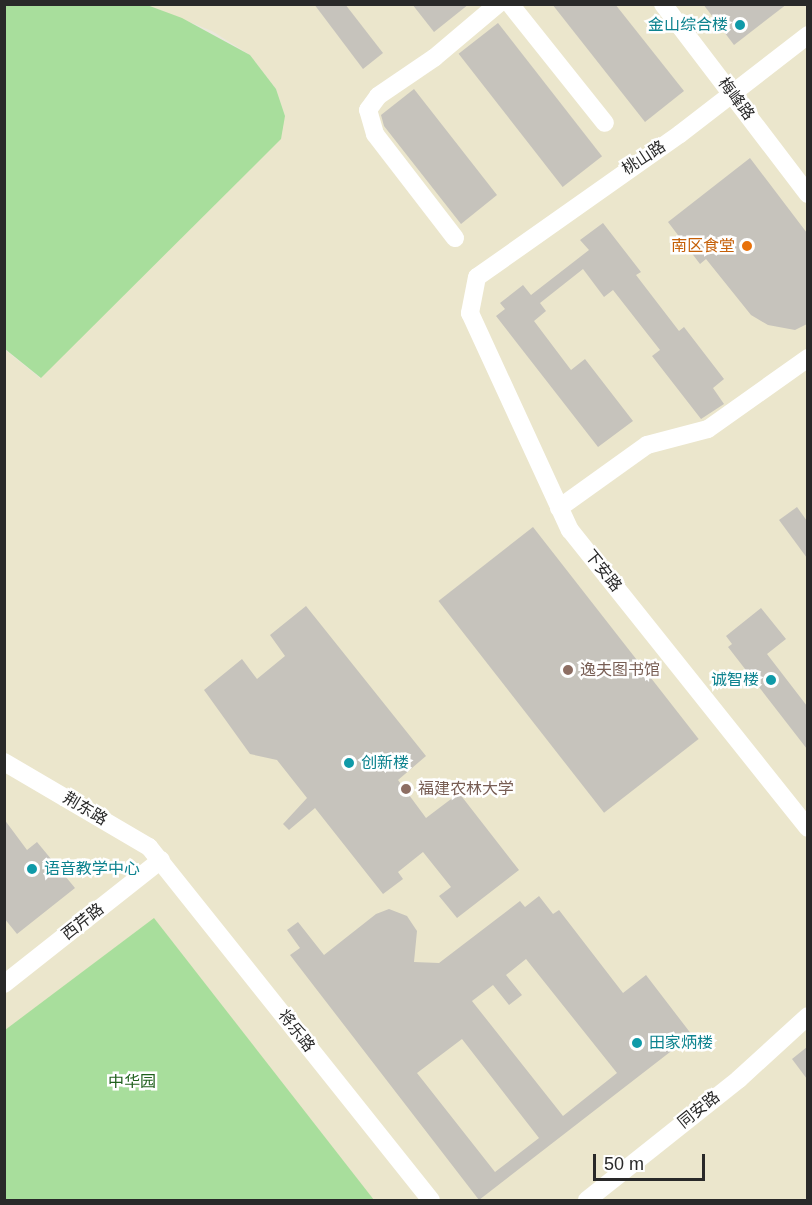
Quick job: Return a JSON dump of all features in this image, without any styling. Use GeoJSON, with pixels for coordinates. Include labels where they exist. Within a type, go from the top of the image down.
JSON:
{"type":"FeatureCollection","features":[{"type":"Feature","properties":{"kind":"street"},"geometry":{"type":"LineString","coordinates":[[455,238],[375,134],[368,110],[378,96],[434,58],[498,4]]}},
{"type":"Feature","properties":{"kind":"street"},"geometry":{"type":"LineString","coordinates":[[510,4],[605,123]]}},
{"type":"Feature","properties":{"kind":"street","name":"梅峰路"},"geometry":{"type":"LineString","coordinates":[[663,4],[807,194]]}},
{"type":"Feature","properties":{"kind":"street","name":"桃山路"},"geometry":{"type":"LineString","coordinates":[[477,277],[733,94],[807,35]]}},
{"type":"Feature","properties":{"kind":"street","name":"下安路"},"geometry":{"type":"LineString","coordinates":[[477,277],[472,291],[471,321],[570,530],[807,828]]}},
{"type":"Feature","properties":{"kind":"street"},"geometry":{"type":"LineString","coordinates":[[559,508],[647,445],[708,429],[807,358]]}},
{"type":"Feature","properties":{"kind":"street","name":"荆东路"},"geometry":{"type":"LineString","coordinates":[[4,762],[149,847],[161,860]]}},
{"type":"Feature","properties":{"kind":"street","name":"西芹路"},"geometry":{"type":"LineString","coordinates":[[4,984],[161,860]]}},
{"type":"Feature","properties":{"kind":"street","name":"将乐路"},"geometry":{"type":"LineString","coordinates":[[161,860],[431,1200]]}},
{"type":"Feature","properties":{"kind":"street","name":"同安路"},"geometry":{"type":"LineString","coordinates":[[587,1200],[739,1079],[807,1016]]}},
{"type":"Feature","properties":{"kind":"shaded area","name":"福建农林大学"},"geometry":{"type":"Polygon","coordinates":[[[147,5],[807,5],[807,1200],[5,1200],[4,349],[40,378],[285,116],[276,89],[250,55],[212,31],[147,5]]]}},
{"type":"Feature","properties":{"kind":"green space"},"geometry":{"type":"Polygon","coordinates":[[[4,5],[147,5],[182,18],[250,55],[276,89],[285,116],[281,139],[41,378],[5,349],[4,5]]]}},
{"type":"Feature","properties":{"kind":"green space","name":"中华园"},"geometry":{"type":"Polygon","coordinates":[[[154,918],[374,1200],[5,1200],[5,1030],[154,918]]]}},
{"type":"Feature","properties":{"kind":"building"},"geometry":{"type":"Polygon","coordinates":[[[314,4],[345,4],[383,53],[363,69],[314,4]]]}},
{"type":"Feature","properties":{"kind":"building"},"geometry":{"type":"Polygon","coordinates":[[[412,4],[469,4],[434,32],[412,4]]]}},
{"type":"Feature","properties":{"kind":"building"},"geometry":{"type":"Polygon","coordinates":[[[552,4],[615,4],[684,91],[645,122],[552,4]]]}},
{"type":"Feature","properties":{"kind":"building","name":"金山综合楼"},"geometry":{"type":"Polygon","coordinates":[[[703,4],[787,4],[734,45],[703,4]]]}},
{"type":"Feature","properties":{"kind":"building"},"geometry":{"type":"Polygon","coordinates":[[[498,23],[602,156],[563,187],[459,54],[498,23]]]}},
{"type":"Feature","properties":{"kind":"building"},"geometry":{"type":"Polygon","coordinates":[[[414,89],[497,195],[461,224],[384,126],[381,115],[414,89]]]}},
{"type":"Feature","properties":{"kind":"building","name":"南区食堂"},"geometry":{"type":"Polygon","coordinates":[[[750,158],[807,233],[807,324],[795,330],[768,325],[751,315],[706,259],[700,264],[668,222],[750,158]]]}},
{"type":"Feature","properties":{"kind":"building"},"geometry":{"type":"Polygon","coordinates":[[[603,223],[641,272],[636,275],[679,331],[684,327],[724,379],[713,388],[724,404],[701,419],[652,356],[660,350],[613,290],[604,297],[583,269],[540,303],[546,311],[534,321],[571,370],[585,359],[633,421],[598,447],[496,316],[505,309],[500,303],[523,285],[531,295],[589,250],[580,240],[603,223]]]}},
{"type":"Feature","properties":{"kind":"building"},"geometry":{"type":"Polygon","coordinates":[[[797,507],[807,521],[807,558],[779,520],[797,507]]]}},
{"type":"Feature","properties":{"kind":"building","name":"逸夫图书馆"},"geometry":{"type":"Polygon","coordinates":[[[533,527],[699,739],[604,813],[438,601],[533,527]]]}},
{"type":"Feature","properties":{"kind":"building","name":"创新楼"},"geometry":{"type":"Polygon","coordinates":[[[306,606],[426,756],[398,780],[426,818],[459,793],[519,870],[457,918],[439,896],[451,887],[423,852],[398,872],[403,879],[383,894],[315,808],[289,830],[283,824],[307,798],[277,760],[250,754],[204,690],[242,659],[257,679],[285,656],[270,635],[306,606]]]}},
{"type":"Feature","properties":{"kind":"building","name":"诚智楼"},"geometry":{"type":"Polygon","coordinates":[[[761,608],[786,639],[767,654],[807,706],[807,749],[728,647],[732,644],[726,636],[761,608]]]}},
{"type":"Feature","properties":{"kind":"building","name":"语音教学中心"},"geometry":{"type":"Polygon","coordinates":[[[4,819],[27,850],[37,842],[75,888],[17,934],[4,918],[4,819]]]}},
{"type":"Feature","properties":{"kind":"building","name":"田家炳楼"},"geometry":{"type":"Polygon","coordinates":[[[539,896],[553,914],[559,910],[623,993],[646,975],[692,1035],[479,1200],[290,955],[300,948],[287,930],[298,922],[324,955],[376,914],[389,909],[407,916],[417,931],[414,962],[439,963],[520,901],[525,907],[539,896]],[[526,959],[506,975],[522,995],[509,1005],[493,985],[472,1001],[563,1116],[617,1073],[526,959]],[[462,1039],[417,1073],[495,1172],[539,1138],[462,1039]]]}},
{"type":"Feature","properties":{"kind":"building"},"geometry":{"type":"Polygon","coordinates":[[[807,1047],[807,1079],[792,1059],[807,1047]]]}},
{"type":"Feature","properties":{"kind":"place","name":"金山综合楼"},"geometry":{"type":"Point","coordinates":[740,25]}},
{"type":"Feature","properties":{"kind":"place","name":"南区食堂"},"geometry":{"type":"Point","coordinates":[747,246]}},
{"type":"Feature","properties":{"kind":"place","name":"逸夫图书馆"},"geometry":{"type":"Point","coordinates":[568,670]}},
{"type":"Feature","properties":{"kind":"place","name":"诚智楼"},"geometry":{"type":"Point","coordinates":[771,680]}},
{"type":"Feature","properties":{"kind":"place","name":"创新楼"},"geometry":{"type":"Point","coordinates":[349,763]}},
{"type":"Feature","properties":{"kind":"place","name":"福建农林大学"},"geometry":{"type":"Point","coordinates":[406,789]}},
{"type":"Feature","properties":{"kind":"place","name":"语音教学中心"},"geometry":{"type":"Point","coordinates":[32,869]}},
{"type":"Feature","properties":{"kind":"place","name":"田家炳楼"},"geometry":{"type":"Point","coordinates":[637,1043]}}]}
